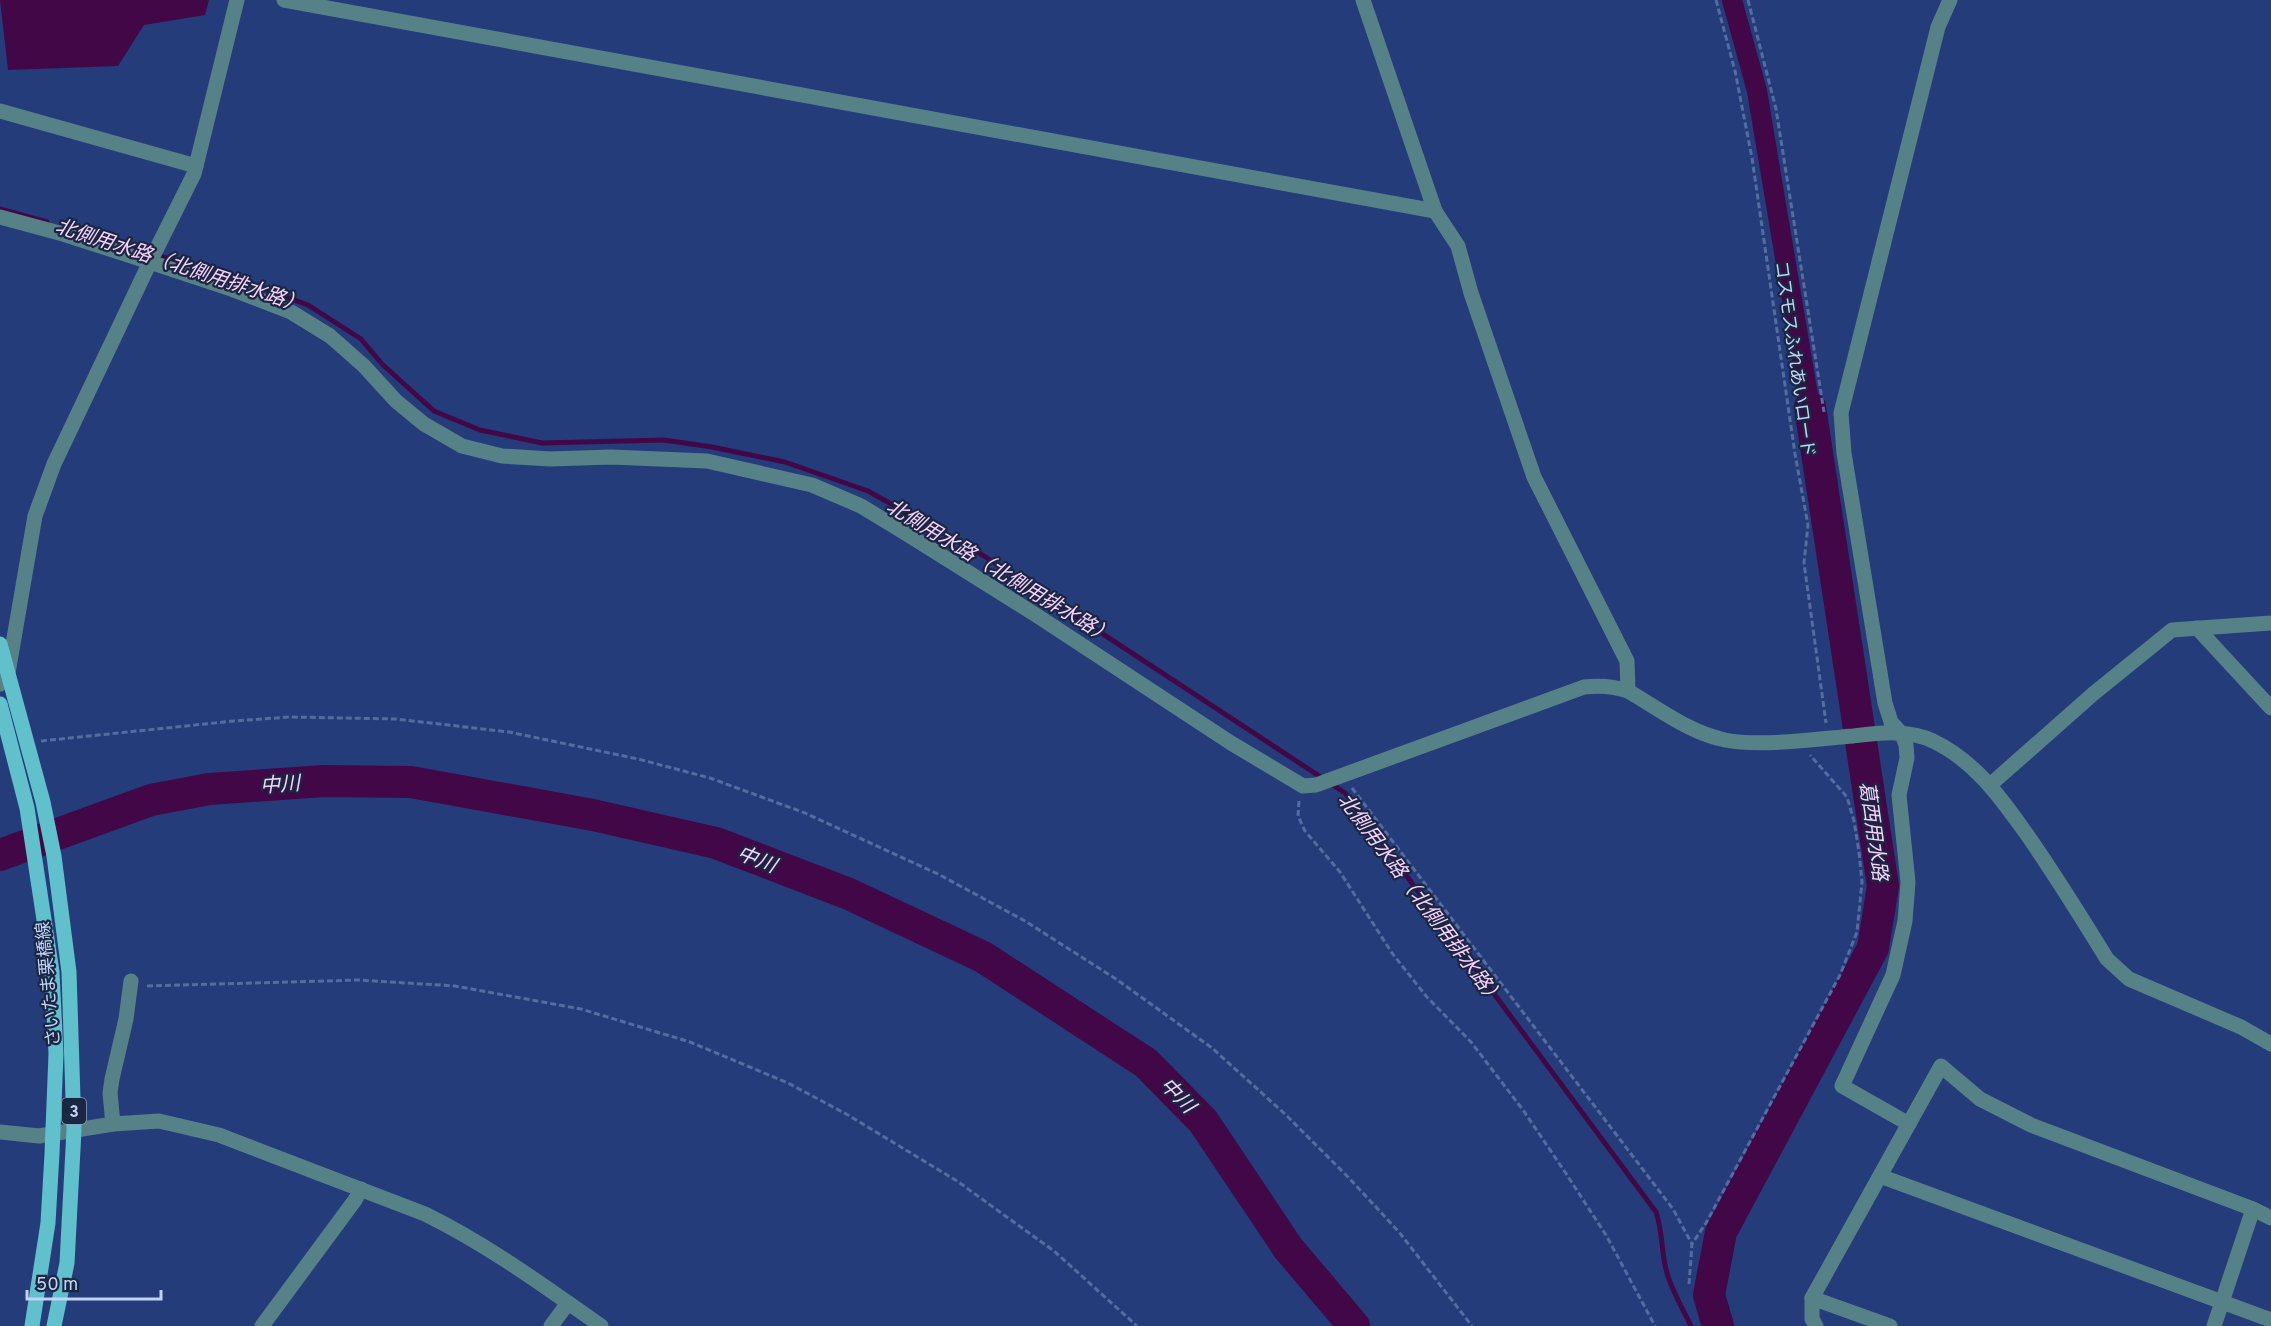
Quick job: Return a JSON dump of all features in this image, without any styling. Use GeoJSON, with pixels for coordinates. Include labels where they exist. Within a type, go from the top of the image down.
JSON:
{"type":"FeatureCollection","features":[{"type":"Feature","properties":{"kind":"main road","name":"さいたま栗橋線"},"geometry":{"type":"LineString","coordinates":[[0,644],[4,678],[36,775],[54,856],[69,972],[74,1130],[66,1263],[54,1326]]}},
{"type":"Feature","properties":{"kind":"main road","name":"さいたま栗橋線"},"geometry":{"type":"LineString","coordinates":[[0,704],[27,808],[52,972],[56,1054],[48,1223],[32,1326]]}},
{"type":"Feature","properties":{"kind":"street"},"geometry":{"type":"LineString","coordinates":[[4,678],[35,516],[54,464],[194,174],[237,0]]}},
{"type":"Feature","properties":{"kind":"street"},"geometry":{"type":"LineString","coordinates":[[284,0],[1435,211]]}},
{"type":"Feature","properties":{"kind":"street"},"geometry":{"type":"LineString","coordinates":[[1363,0],[1435,211],[1458,246],[1471,293],[1534,477],[1627,661],[1628,691]]}},
{"type":"Feature","properties":{"kind":"street"},"geometry":{"type":"LineString","coordinates":[[1909,1124],[1842,1086],[1893,975],[1905,921],[1908,882],[1899,795],[1907,758],[1906,745],[1902,734],[1892,722],[1885,703],[1844,453],[1841,412],[1938,27],[1950,0]]}},
{"type":"Feature","properties":{"kind":"street"},"geometry":{"type":"LineString","coordinates":[[0,111],[196,166]]}},
{"type":"Feature","properties":{"kind":"street"},"geometry":{"type":"LineString","coordinates":[[0,217],[63,234],[150,262],[291,312],[330,336],[364,366],[396,401],[424,424],[462,446],[514,457],[550,459],[611,457],[707,461],[812,485],[861,506],[1036,615],[1231,743],[1310,786],[1584,687],[1597,685],[1618,687],[1628,691],[1694,729],[1723,740],[1743,742],[1805,740],[1880,733],[1902,734],[1932,740],[1959,755],[1990,784],[2048,864],[2107,959],[2119,972],[2143,987],[2241,1027],[2271,1044]]}},
{"type":"Feature","properties":{"kind":"street"},"geometry":{"type":"LineString","coordinates":[[1990,784],[2093,694],[2172,630],[2271,623]]}},
{"type":"Feature","properties":{"kind":"street"},"geometry":{"type":"LineString","coordinates":[[2196,628],[2271,708]]}},
{"type":"Feature","properties":{"kind":"street"},"geometry":{"type":"LineString","coordinates":[[113,1124],[110,1093],[131,984]]}},
{"type":"Feature","properties":{"kind":"street"},"geometry":{"type":"LineString","coordinates":[[1816,1326],[1812,1319],[1812,1298],[1941,1066],[1980,1099],[2031,1125],[2253,1209],[2271,1218]]}},
{"type":"Feature","properties":{"kind":"street"},"geometry":{"type":"LineString","coordinates":[[0,1132],[39,1136],[113,1124],[159,1122],[219,1135],[425,1214],[454,1228],[488,1248],[601,1326]]}},
{"type":"Feature","properties":{"kind":"street"},"geometry":{"type":"LineString","coordinates":[[1880,1176],[2271,1320]]}},
{"type":"Feature","properties":{"kind":"street"},"geometry":{"type":"LineString","coordinates":[[262,1326],[361,1190]]}},
{"type":"Feature","properties":{"kind":"street"},"geometry":{"type":"LineString","coordinates":[[2214,1326],[2253,1209]]}},
{"type":"Feature","properties":{"kind":"street"},"geometry":{"type":"LineString","coordinates":[[1812,1298],[1890,1326]]}},
{"type":"Feature","properties":{"kind":"street"},"geometry":{"type":"LineString","coordinates":[[551,1326],[568,1303]]}},
{"type":"Feature","properties":{"kind":"path","name":"コスモスふれあいロード"},"geometry":{"type":"LineString","coordinates":[[1716,0],[1735,71],[1752,158],[1795,454],[1808,525],[1804,563],[1827,724]]}},
{"type":"Feature","properties":{"kind":"path"},"geometry":{"type":"LineString","coordinates":[[1748,0],[1776,109],[1824,417]]}},
{"type":"Feature","properties":{"kind":"path"},"geometry":{"type":"LineString","coordinates":[[27,744],[189,724],[290,717],[396,719],[509,732],[638,759],[710,778],[805,813],[938,874],[1025,921],[1116,979],[1212,1048],[1349,1178],[1399,1232],[1472,1326]]}},
{"type":"Feature","properties":{"kind":"path"},"geometry":{"type":"LineString","coordinates":[[1689,1284],[1692,1244],[1819,1015],[1840,975],[1857,932],[1862,882],[1854,821],[1843,791],[1814,761],[1805,740]]}},
{"type":"Feature","properties":{"kind":"path"},"geometry":{"type":"LineString","coordinates":[[1340,777],[1673,1209],[1692,1244]]}},
{"type":"Feature","properties":{"kind":"path"},"geometry":{"type":"LineString","coordinates":[[1310,786],[1298,816],[1305,831],[1340,872],[1407,974],[1471,1042],[1523,1110],[1606,1235],[1655,1326]]}},
{"type":"Feature","properties":{"kind":"path"},"geometry":{"type":"LineString","coordinates":[[131,984],[358,980],[455,987],[581,1009],[690,1042],[788,1083],[848,1115],[957,1181],[1054,1251],[1137,1326]]}},
{"type":"Feature","properties":{"kind":"shaded area"},"geometry":{"type":"Polygon","coordinates":[[[0,0],[209,0],[205,15],[144,25],[118,66],[8,70],[0,0]]]}},
{"type":"Feature","properties":{"kind":"waterway"},"geometry":{"type":"LineString","coordinates":[[1732,0],[1757,91],[1810,407]]}},
{"type":"Feature","properties":{"kind":"waterway","name":"北側用水路（北側用排水路）"},"geometry":{"type":"LineString","coordinates":[[0,209],[47,222]]}},
{"type":"Feature","properties":{"kind":"waterway","name":"北側用水路（北側用排水路）"},"geometry":{"type":"LineString","coordinates":[[71,229],[242,281],[308,305],[361,339],[382,364],[434,411],[480,430],[542,443],[664,440],[712,447],[785,462],[868,491],[984,556],[1345,793],[1656,1212],[1667,1273],[1691,1326]]}},
{"type":"Feature","properties":{"kind":"waterway","name":"葛西用水路"},"geometry":{"type":"LineString","coordinates":[[1718,1326],[1709,1295],[1721,1232],[1873,948],[1883,886],[1810,407]]}},
{"type":"Feature","properties":{"kind":"waterway","name":"中川"},"geometry":{"type":"LineString","coordinates":[[0,855],[151,800],[209,789],[324,781],[411,782],[593,815],[716,843],[849,894],[983,957],[1146,1063],[1203,1121],[1288,1248],[1354,1326]]}}]}
